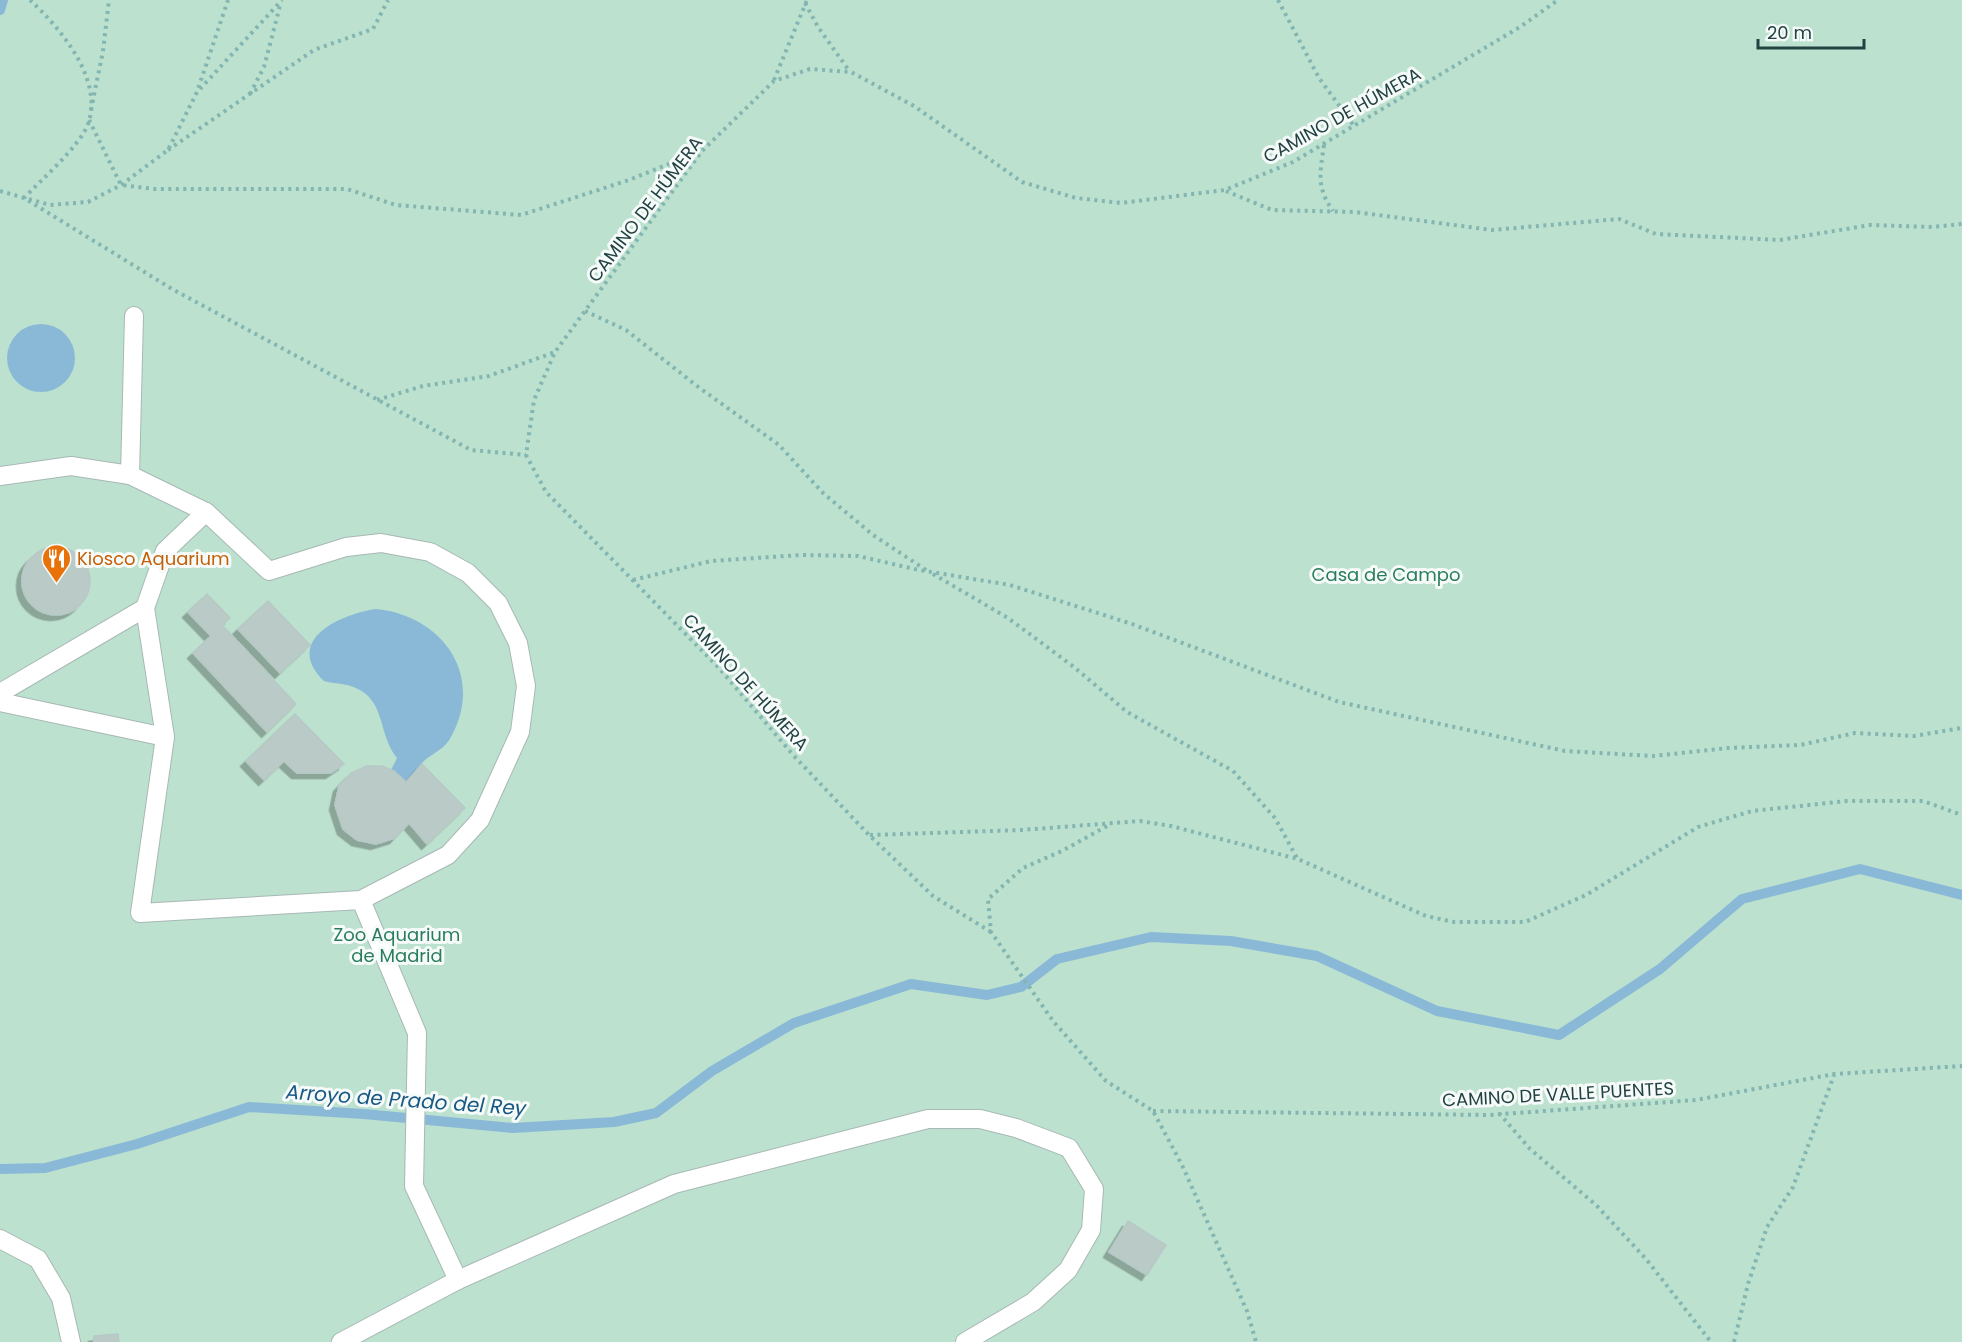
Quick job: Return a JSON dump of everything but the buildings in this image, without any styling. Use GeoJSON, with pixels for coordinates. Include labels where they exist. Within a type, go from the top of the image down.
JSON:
{"type":"FeatureCollection","features":[{"type":"Feature","properties":{"kind":"street"},"geometry":{"type":"LineString","coordinates":[[130,476],[134,316]]}},
{"type":"Feature","properties":{"kind":"street"},"geometry":{"type":"LineString","coordinates":[[0,476],[71,466],[130,476],[206,512],[269,571],[346,547],[381,543],[430,552],[468,573],[498,603],[518,642],[526,686],[520,732],[480,820],[448,855],[361,900],[140,913],[165,737],[145,608],[165,551],[206,512]]}},
{"type":"Feature","properties":{"kind":"street"},"geometry":{"type":"LineString","coordinates":[[0,693],[145,608]]}},
{"type":"Feature","properties":{"kind":"street"},"geometry":{"type":"LineString","coordinates":[[0,702],[165,737]]}},
{"type":"Feature","properties":{"kind":"street"},"geometry":{"type":"LineString","coordinates":[[361,900],[417,1033],[414,1186],[458,1280]]}},
{"type":"Feature","properties":{"kind":"street"},"geometry":{"type":"LineString","coordinates":[[341,1342],[458,1280],[674,1184],[928,1119],[980,1119],[1016,1128],[1069,1148],[1094,1189],[1091,1230],[1068,1270],[1034,1302],[965,1342]]}},
{"type":"Feature","properties":{"kind":"street"},"geometry":{"type":"LineString","coordinates":[[0,1239],[38,1258],[61,1298],[71,1342]]}},
{"type":"Feature","properties":{"kind":"path"},"geometry":{"type":"LineString","coordinates":[[30,0],[50,19],[79,59],[90,86],[89,121],[108,154],[121,185]]}},
{"type":"Feature","properties":{"kind":"path"},"geometry":{"type":"LineString","coordinates":[[24,198],[62,159],[89,121],[103,51],[109,0]]}},
{"type":"Feature","properties":{"kind":"path"},"geometry":{"type":"LineString","coordinates":[[168,150],[197,92],[228,0]]}},
{"type":"Feature","properties":{"kind":"path"},"geometry":{"type":"LineString","coordinates":[[197,92],[281,0]]}},
{"type":"Feature","properties":{"kind":"path"},"geometry":{"type":"LineString","coordinates":[[250,94],[264,67],[281,0]]}},
{"type":"Feature","properties":{"kind":"path"},"geometry":{"type":"LineString","coordinates":[[0,191],[50,205],[88,202],[121,185],[314,50],[373,30],[388,0]]}},
{"type":"Feature","properties":{"kind":"path"},"geometry":{"type":"LineString","coordinates":[[1278,0],[1319,78],[1354,126]]}},
{"type":"Feature","properties":{"kind":"path","name":"CAMINO DE HÚMERA"},"geometry":{"type":"LineString","coordinates":[[992,932],[933,896],[869,835],[794,756],[719,668],[546,492],[526,455],[534,400],[555,352],[702,151],[774,81],[810,69],[851,72],[914,106],[1022,182],[1076,198],[1121,203],[1225,190],[1293,162],[1520,27],[1558,0]]}},
{"type":"Feature","properties":{"kind":"path"},"geometry":{"type":"LineString","coordinates":[[806,1],[818,27],[851,72]]}},
{"type":"Feature","properties":{"kind":"path"},"geometry":{"type":"LineString","coordinates":[[774,81],[806,1]]}},
{"type":"Feature","properties":{"kind":"path"},"geometry":{"type":"LineString","coordinates":[[1324,144],[1319,178],[1323,196],[1333,212]]}},
{"type":"Feature","properties":{"kind":"path"},"geometry":{"type":"LineString","coordinates":[[121,185],[155,189],[347,189],[396,205],[521,215],[629,180],[702,151]]}},
{"type":"Feature","properties":{"kind":"path"},"geometry":{"type":"LineString","coordinates":[[1225,190],[1272,210],[1333,212],[1492,230],[1619,219],[1656,234],[1780,240],[1870,225],[1933,227],[1962,224]]}},
{"type":"Feature","properties":{"kind":"path"},"geometry":{"type":"LineString","coordinates":[[24,198],[172,289],[471,450],[526,455]]}},
{"type":"Feature","properties":{"kind":"path"},"geometry":{"type":"LineString","coordinates":[[585,311],[627,330],[697,386],[779,445],[840,507],[873,535],[928,571],[1008,618],[1074,667],[1127,712],[1233,771],[1275,818],[1298,859]]}},
{"type":"Feature","properties":{"kind":"path"},"geometry":{"type":"LineString","coordinates":[[377,400],[423,386],[489,376],[555,352]]}},
{"type":"Feature","properties":{"kind":"path"},"geometry":{"type":"LineString","coordinates":[[632,580],[711,561],[801,555],[858,556],[1010,585],[1132,624],[1222,660],[1339,702],[1565,751],[1653,756],[1728,748],[1800,745],[1855,733],[1914,736],[1962,728]]}},
{"type":"Feature","properties":{"kind":"path"},"geometry":{"type":"LineString","coordinates":[[869,835],[951,834],[1140,821],[1171,826],[1298,859],[1426,916],[1454,922],[1525,922],[1586,895],[1698,827],[1752,810],[1847,801],[1923,801],[1962,815]]}},
{"type":"Feature","properties":{"kind":"path"},"geometry":{"type":"LineString","coordinates":[[1110,824],[1062,851],[1023,868],[988,899],[992,932],[1053,1021],[1106,1081],[1153,1111],[1182,1165],[1247,1311],[1256,1342]]}},
{"type":"Feature","properties":{"kind":"path","name":"CAMINO DE VALLE PUENTES"},"geometry":{"type":"LineString","coordinates":[[1153,1111],[1498,1113],[1696,1100],[1834,1074],[1962,1066]]}},
{"type":"Feature","properties":{"kind":"path"},"geometry":{"type":"LineString","coordinates":[[1734,1342],[1745,1293],[1767,1227],[1793,1186],[1834,1074]]}},
{"type":"Feature","properties":{"kind":"path"},"geometry":{"type":"LineString","coordinates":[[1498,1113],[1530,1149],[1596,1205],[1646,1258],[1711,1342]]}},
{"type":"Feature","properties":{"kind":"green space","name":"Casa de Campo"},"geometry":{"type":"Polygon","coordinates":[[[0,0],[1962,0],[1962,1342],[0,1342],[0,0]]]}},
{"type":"Feature","properties":{"kind":"water"},"geometry":{"type":"Polygon","coordinates":[[[41,324],[54,327],[65,334],[72,345],[75,358],[72,371],[65,382],[54,389],[41,392],[28,389],[17,382],[10,371],[7,358],[10,345],[17,334],[28,327],[41,324]]]}},
{"type":"Feature","properties":{"kind":"water"},"geometry":{"type":"Polygon","coordinates":[[[376,609],[399,614],[419,622],[436,635],[450,650],[459,668],[463,688],[461,710],[450,739],[424,761],[406,782],[391,770],[397,758],[391,749],[372,701],[366,694],[352,686],[324,681],[313,666],[309,653],[313,642],[321,632],[333,623],[376,609]]]}},
{"type":"Feature","properties":{"kind":"waterway"},"geometry":{"type":"LineString","coordinates":[[0,10],[3,0]]}},
{"type":"Feature","properties":{"kind":"waterway","name":"Arroyo de Prado del Rey"},"geometry":{"type":"LineString","coordinates":[[0,1169],[45,1168],[137,1144],[249,1107],[364,1114],[513,1128],[614,1122],[656,1113],[712,1071],[794,1023],[911,984],[987,995],[1021,987],[1057,959],[1151,937],[1231,941],[1317,956],[1437,1011],[1559,1035],[1660,969],[1742,899],[1860,869],[1962,895]]}},
{"type":"Feature","properties":{"kind":"place","name":"Kiosco Aquarium"},"geometry":{"type":"Point","coordinates":[56,584]}},
{"type":"Feature","properties":{"kind":"park label","name":"Zoo Aquarium de Madrid"},"geometry":{"type":"Point","coordinates":[397,944]}}]}
